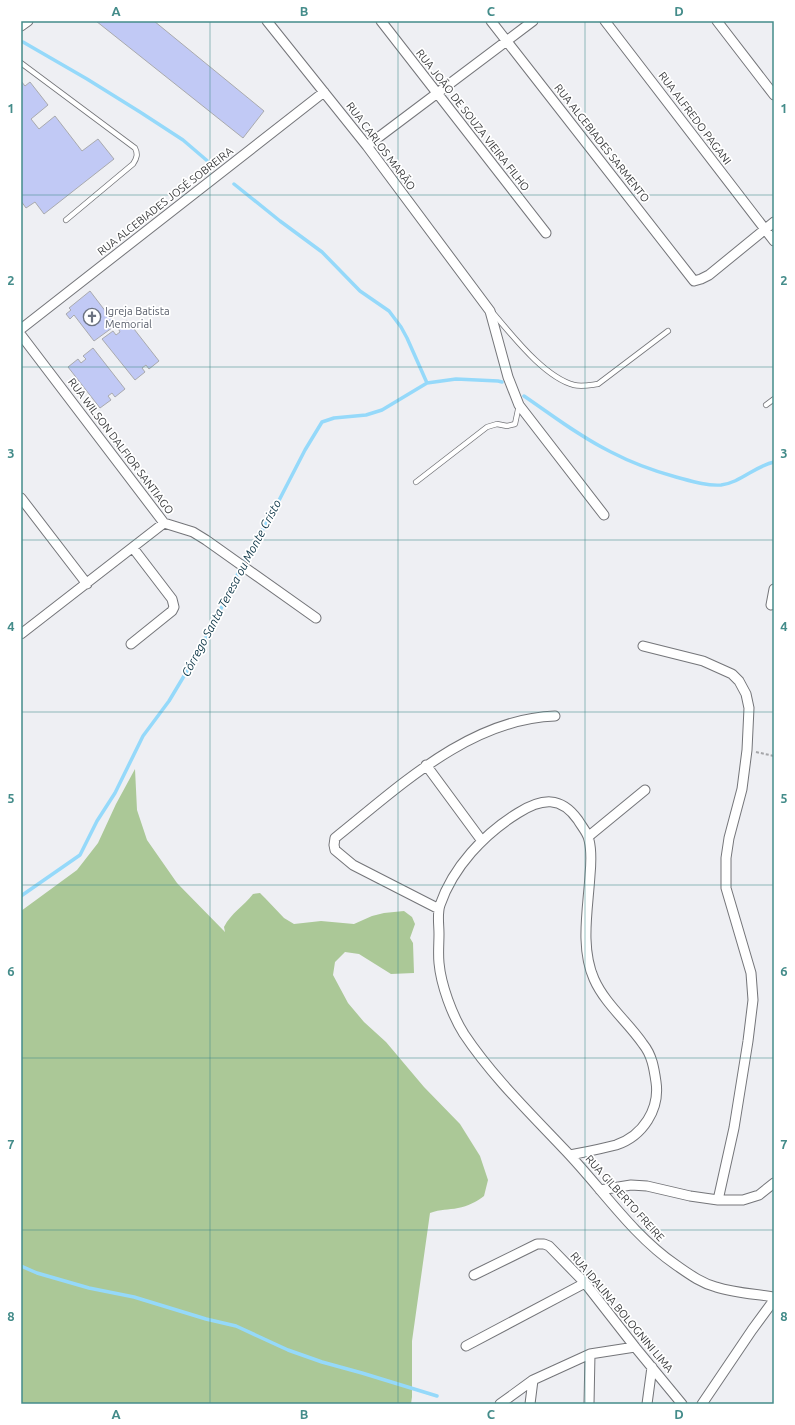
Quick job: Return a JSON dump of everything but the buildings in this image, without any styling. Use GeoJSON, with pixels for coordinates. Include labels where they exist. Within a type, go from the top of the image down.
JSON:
{"type":"FeatureCollection","features":[{"type":"Feature","properties":{"kind":"street"},"geometry":{"type":"LineString","coordinates":[[21,26],[28,21]]}},
{"type":"Feature","properties":{"kind":"street","name":"RUA CARLOS MARÃO"},"geometry":{"type":"LineString","coordinates":[[267,21],[367,146],[490,311]]}},
{"type":"Feature","properties":{"kind":"street","name":"RUA JOÃO DE SOUZA VIEIRA FILHO"},"geometry":{"type":"LineString","coordinates":[[381,21],[546,233]]}},
{"type":"Feature","properties":{"kind":"street","name":"RUA ALCEBIADES SARMENTO"},"geometry":{"type":"LineString","coordinates":[[491,21],[694,281],[709,275],[765,229]]}},
{"type":"Feature","properties":{"kind":"street"},"geometry":{"type":"LineString","coordinates":[[367,146],[533,21]]}},
{"type":"Feature","properties":{"kind":"street","name":"RUA ALFREDO PAGANI"},"geometry":{"type":"LineString","coordinates":[[605,21],[774,241]]}},
{"type":"Feature","properties":{"kind":"street"},"geometry":{"type":"LineString","coordinates":[[717,21],[774,95]]}},
{"type":"Feature","properties":{"kind":"street","name":"RUA ALCEBIADES JOSÉ SOBREIRA"},"geometry":{"type":"LineString","coordinates":[[21,328],[324,92]]}},
{"type":"Feature","properties":{"kind":"street"},"geometry":{"type":"LineString","coordinates":[[765,229],[774,222]]}},
{"type":"Feature","properties":{"kind":"street"},"geometry":{"type":"LineString","coordinates":[[490,311],[508,377],[518,406],[604,515]]}},
{"type":"Feature","properties":{"kind":"street","name":"RUA WILSON DALFIOR SANTIAGO"},"geometry":{"type":"LineString","coordinates":[[21,335],[164,523],[192,532],[206,540],[316,618]]}},
{"type":"Feature","properties":{"kind":"street"},"geometry":{"type":"LineString","coordinates":[[21,498],[87,584]]}},
{"type":"Feature","properties":{"kind":"street"},"geometry":{"type":"LineString","coordinates":[[21,634],[164,523]]}},
{"type":"Feature","properties":{"kind":"street"},"geometry":{"type":"LineString","coordinates":[[131,644],[172,611],[174,607],[172,598],[133,548]]}},
{"type":"Feature","properties":{"kind":"street"},"geometry":{"type":"LineString","coordinates":[[771,605],[774,589]]}},
{"type":"Feature","properties":{"kind":"street"},"geometry":{"type":"LineString","coordinates":[[643,646],[703,660],[732,674],[739,681],[746,694],[749,708],[747,750],[742,789],[726,858],[726,888],[751,973],[753,1000],[734,1128],[718,1200]]}},
{"type":"Feature","properties":{"kind":"street"},"geometry":{"type":"LineString","coordinates":[[555,716],[535,716],[501,725],[426,765],[335,838],[334,845],[335,850],[352,865],[439,909],[448,886],[459,868],[482,841],[517,813],[532,805],[544,802],[560,804],[570,809],[589,836],[591,849],[586,929],[587,952],[594,978],[605,996],[645,1046],[654,1063],[657,1088],[654,1108],[648,1122],[635,1134],[618,1144],[570,1155]]}},
{"type":"Feature","properties":{"kind":"street"},"geometry":{"type":"LineString","coordinates":[[426,765],[482,841]]}},
{"type":"Feature","properties":{"kind":"street"},"geometry":{"type":"LineString","coordinates":[[589,836],[645,790]]}},
{"type":"Feature","properties":{"kind":"street","name":"RUA GILBERTO FREIRE"},"geometry":{"type":"LineString","coordinates":[[439,909],[439,965],[446,997],[462,1031],[495,1076],[570,1155],[648,1243],[694,1278],[717,1288],[774,1297]]}},
{"type":"Feature","properties":{"kind":"street"},"geometry":{"type":"LineString","coordinates":[[600,1190],[631,1185],[647,1186],[690,1196],[718,1200],[743,1200],[759,1195],[774,1183]]}},
{"type":"Feature","properties":{"kind":"street","name":"RUA IDALINA BOLOGNINI LIMA"},"geometry":{"type":"LineString","coordinates":[[474,1275],[537,1244],[544,1244],[555,1250],[585,1283],[682,1404]]}},
{"type":"Feature","properties":{"kind":"street"},"geometry":{"type":"LineString","coordinates":[[466,1346],[585,1283]]}},
{"type":"Feature","properties":{"kind":"street"},"geometry":{"type":"LineString","coordinates":[[702,1404],[774,1300]]}},
{"type":"Feature","properties":{"kind":"street"},"geometry":{"type":"LineString","coordinates":[[500,1404],[533,1380],[590,1354],[635,1347]]}},
{"type":"Feature","properties":{"kind":"street"},"geometry":{"type":"LineString","coordinates":[[589,1404],[590,1354]]}},
{"type":"Feature","properties":{"kind":"street"},"geometry":{"type":"LineString","coordinates":[[647,1404],[652,1367]]}},
{"type":"Feature","properties":{"kind":"street"},"geometry":{"type":"LineString","coordinates":[[530,1404],[533,1380]]}},
{"type":"Feature","properties":{"kind":"lane"},"geometry":{"type":"LineString","coordinates":[[21,63],[135,148],[137,153],[137,159],[133,164],[66,220]]}},
{"type":"Feature","properties":{"kind":"lane"},"geometry":{"type":"LineString","coordinates":[[490,311],[533,358],[562,380],[574,385],[586,386],[598,384],[668,331]]}},
{"type":"Feature","properties":{"kind":"lane"},"geometry":{"type":"LineString","coordinates":[[766,405],[774,399]]}},
{"type":"Feature","properties":{"kind":"lane"},"geometry":{"type":"LineString","coordinates":[[416,482],[487,427],[497,424],[507,426],[515,424],[518,406]]}},
{"type":"Feature","properties":{"kind":"path"},"geometry":{"type":"LineString","coordinates":[[747,750],[774,756]]}},
{"type":"Feature","properties":{"kind":"green space"},"geometry":{"type":"Polygon","coordinates":[[[135,769],[137,810],[147,840],[177,883],[225,932],[224,927],[230,918],[253,894],[260,893],[284,918],[294,924],[321,921],[354,924],[372,916],[404,911],[412,917],[415,924],[410,938],[413,943],[414,973],[391,974],[359,954],[345,952],[335,962],[333,975],[348,1003],[364,1022],[386,1042],[424,1087],[460,1124],[480,1156],[488,1180],[484,1196],[475,1202],[454,1209],[430,1213],[412,1341],[411,1404],[21,1404],[21,911],[77,870],[98,843],[116,804],[135,769]]]}},
{"type":"Feature","properties":{"kind":"waterway"},"geometry":{"type":"LineString","coordinates":[[23,42],[140,112],[183,140],[211,164]]}},
{"type":"Feature","properties":{"kind":"waterway"},"geometry":{"type":"LineString","coordinates":[[234,184],[322,252],[360,291],[389,311],[407,338],[427,383]]}},
{"type":"Feature","properties":{"kind":"waterway","name":"Córrego Santa Teresa ou Monte Cristo"},"geometry":{"type":"LineString","coordinates":[[21,896],[80,855],[97,821],[115,793],[143,736],[169,701],[214,623],[243,563],[273,512],[305,450],[322,422],[334,418],[366,415],[382,410],[427,383],[456,379],[502,382]]}},
{"type":"Feature","properties":{"kind":"waterway","name":"Córrego Santa Teresa ou Monte Cristo"},"geometry":{"type":"LineString","coordinates":[[524,396],[577,433],[611,452],[643,466],[698,483],[710,485],[728,484],[760,467],[774,462]]}},
{"type":"Feature","properties":{"kind":"waterway"},"geometry":{"type":"LineString","coordinates":[[21,1266],[37,1273],[89,1288],[134,1297],[206,1319],[236,1326],[288,1350],[322,1362],[437,1396]]}},
{"type":"Feature","properties":{"kind":"place","name":"Igreja Batista Memorial"},"geometry":{"type":"Point","coordinates":[92,317]}}]}
